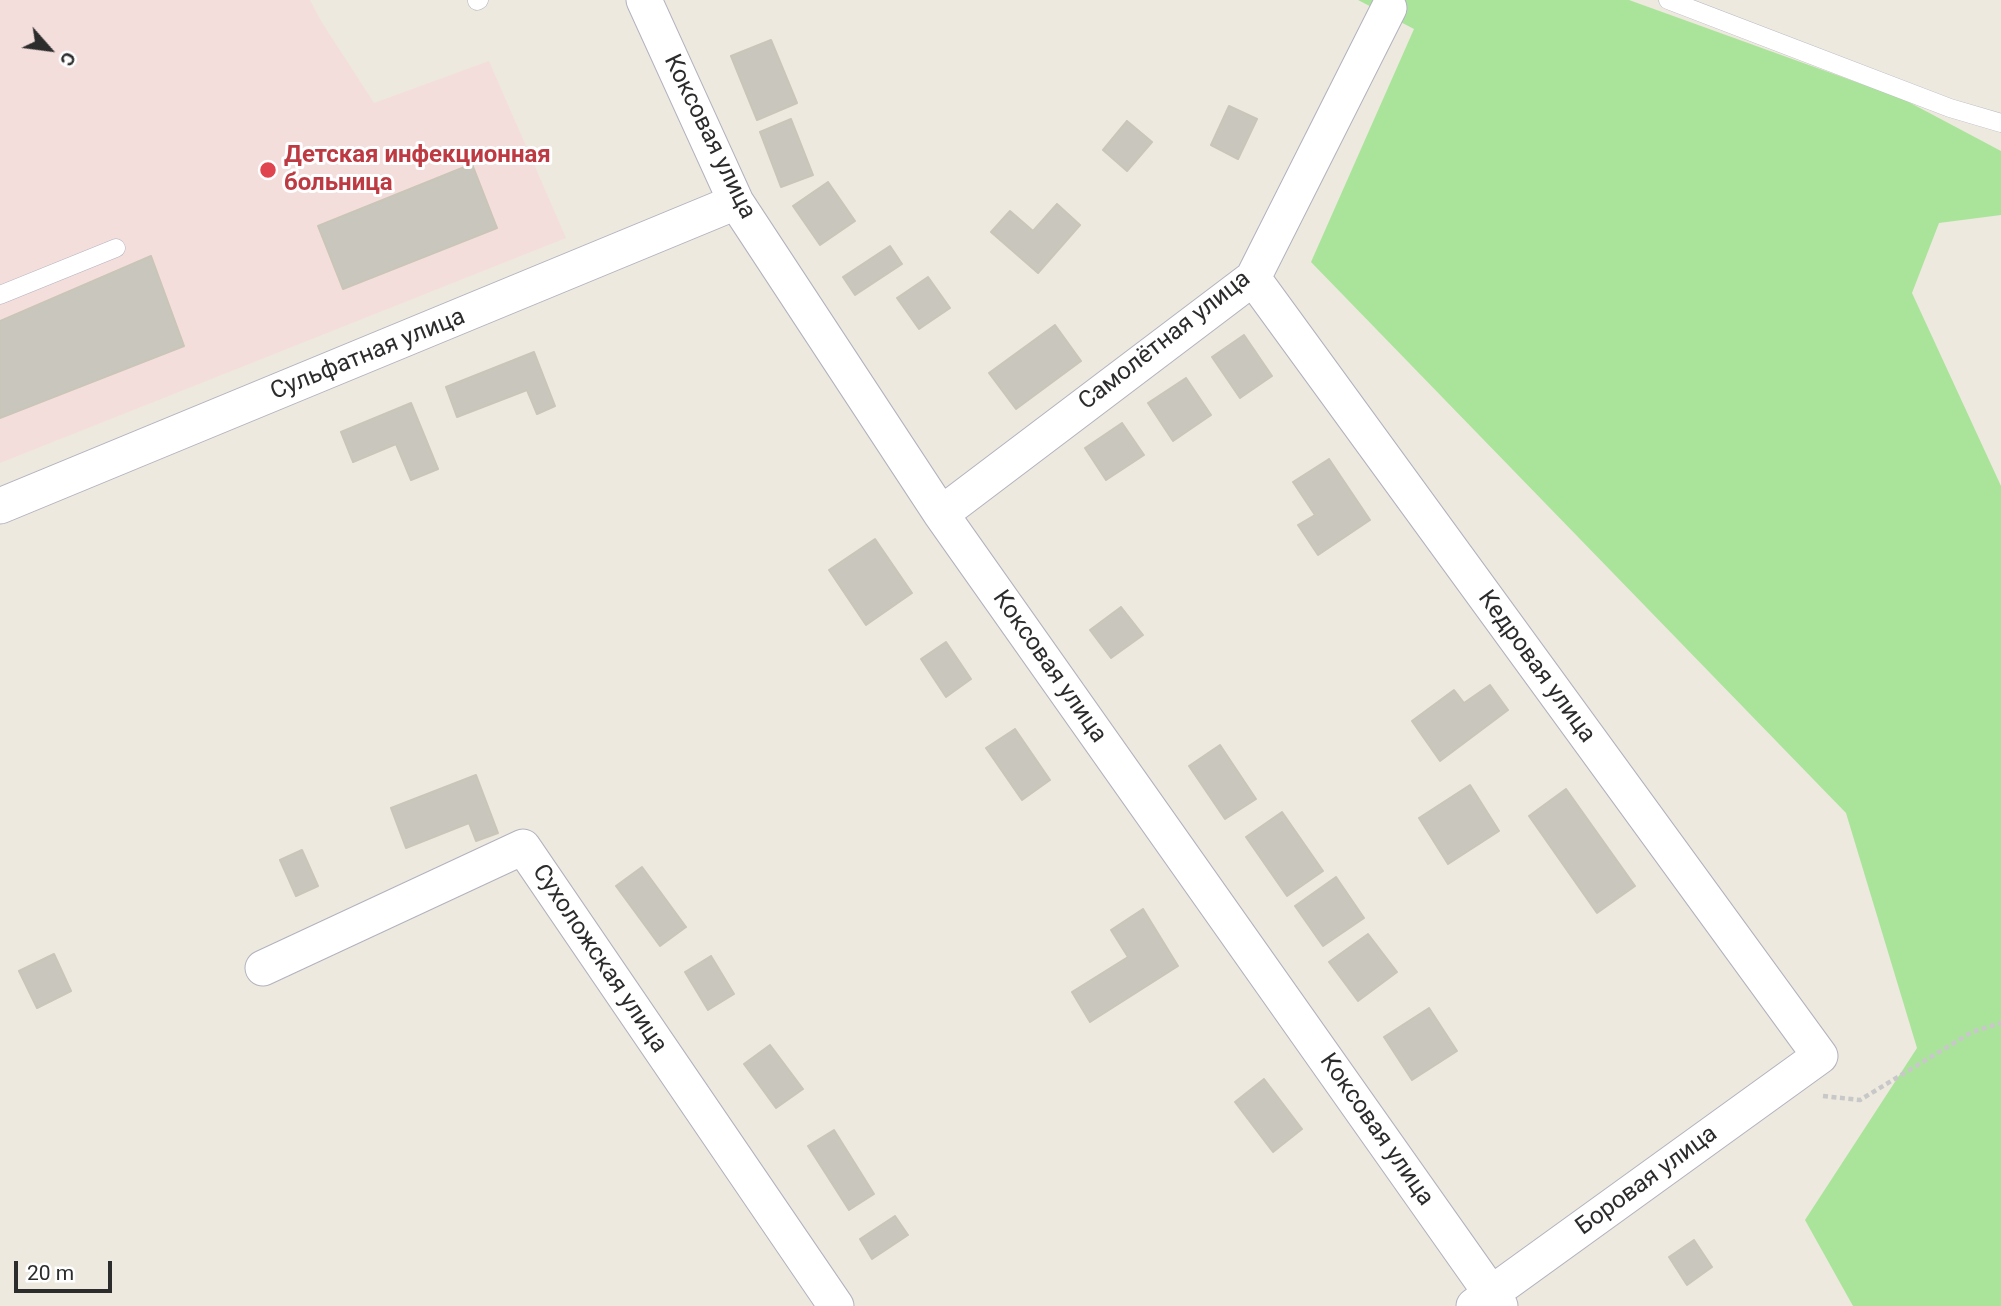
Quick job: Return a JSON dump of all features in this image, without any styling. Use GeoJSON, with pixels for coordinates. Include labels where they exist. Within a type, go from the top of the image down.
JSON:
{"type":"FeatureCollection","features":[{"type":"Feature","properties":{"kind":"street","name":"Коксовая улица"},"geometry":{"type":"LineString","coordinates":[[644,0],[736,202],[941,514],[1488,1302]]}},
{"type":"Feature","properties":{"kind":"street","name":"Самолётная улица"},"geometry":{"type":"LineString","coordinates":[[941,514],[1253,278],[1389,8]]}},
{"type":"Feature","properties":{"kind":"street","name":"Сульфатная улица"},"geometry":{"type":"LineString","coordinates":[[0,506],[736,202]]}},
{"type":"Feature","properties":{"kind":"street","name":"Кедровая улица"},"geometry":{"type":"LineString","coordinates":[[1253,278],[1820,1056]]}},
{"type":"Feature","properties":{"kind":"street","name":"Сухоложская улица"},"geometry":{"type":"LineString","coordinates":[[263,968],[523,847],[836,1306]]}},
{"type":"Feature","properties":{"kind":"street","name":"Боровая улица"},"geometry":{"type":"LineString","coordinates":[[1488,1302],[1820,1056]]}},
{"type":"Feature","properties":{"kind":"lane"},"geometry":{"type":"LineString","coordinates":[[1668,0],[1950,108],[2001,123]]}},
{"type":"Feature","properties":{"kind":"lane"},"geometry":{"type":"LineString","coordinates":[[0,295],[116,248]]}},
{"type":"Feature","properties":{"kind":"path"},"geometry":{"type":"LineString","coordinates":[[1822,1096],[1860,1100],[1972,1032],[2001,1023]]}},
{"type":"Feature","properties":{"kind":"shaded area","name":"Детская инфекционная больница"},"geometry":{"type":"Polygon","coordinates":[[[0,0],[310,0],[374,103],[489,61],[566,238],[0,463],[0,0]]]}},
{"type":"Feature","properties":{"kind":"green space"},"geometry":{"type":"Polygon","coordinates":[[[1358,0],[1629,0],[1903,99],[2001,151],[2001,215],[1939,223],[1912,293],[2001,486],[2001,1306],[1853,1306],[1805,1220],[1917,1048],[1846,813],[1311,262],[1414,29],[1358,0]]]}},
{"type":"Feature","properties":{"kind":"building"},"geometry":{"type":"Polygon","coordinates":[[[771,40],[797,103],[757,120],[731,56],[771,40]]]}},
{"type":"Feature","properties":{"kind":"building"},"geometry":{"type":"Polygon","coordinates":[[[1229,106],[1257,119],[1238,159],[1211,145],[1229,106]]]}},
{"type":"Feature","properties":{"kind":"building"},"geometry":{"type":"Polygon","coordinates":[[[791,119],[813,175],[781,187],[760,132],[791,119]]]}},
{"type":"Feature","properties":{"kind":"building"},"geometry":{"type":"Polygon","coordinates":[[[1127,121],[1152,142],[1127,171],[1103,150],[1127,121]]]}},
{"type":"Feature","properties":{"kind":"building"},"geometry":{"type":"Polygon","coordinates":[[[472,164],[497,228],[343,289],[318,226],[472,164]]]}},
{"type":"Feature","properties":{"kind":"building"},"geometry":{"type":"Polygon","coordinates":[[[828,182],[855,221],[820,245],[793,206],[828,182]]]}},
{"type":"Feature","properties":{"kind":"building"},"geometry":{"type":"Polygon","coordinates":[[[1057,204],[1080,225],[1038,273],[991,232],[1010,211],[1033,231],[1057,204]]]}},
{"type":"Feature","properties":{"kind":"building"},"geometry":{"type":"Polygon","coordinates":[[[890,246],[902,264],[855,295],[843,277],[890,246]]]}},
{"type":"Feature","properties":{"kind":"building"},"geometry":{"type":"Polygon","coordinates":[[[151,256],[184,346],[0,418],[0,321],[151,256]]]}},
{"type":"Feature","properties":{"kind":"building"},"geometry":{"type":"Polygon","coordinates":[[[928,277],[950,308],[919,329],[897,298],[928,277]]]}},
{"type":"Feature","properties":{"kind":"building"},"geometry":{"type":"Polygon","coordinates":[[[1055,325],[1081,361],[1016,409],[989,373],[1055,325]]]}},
{"type":"Feature","properties":{"kind":"building"},"geometry":{"type":"Polygon","coordinates":[[[1244,335],[1272,376],[1240,398],[1212,357],[1244,335]]]}},
{"type":"Feature","properties":{"kind":"building"},"geometry":{"type":"Polygon","coordinates":[[[534,352],[555,406],[537,414],[527,390],[457,417],[446,387],[534,352]]]}},
{"type":"Feature","properties":{"kind":"building"},"geometry":{"type":"Polygon","coordinates":[[[1186,378],[1211,415],[1173,441],[1148,403],[1186,378]]]}},
{"type":"Feature","properties":{"kind":"building"},"geometry":{"type":"Polygon","coordinates":[[[411,403],[438,469],[411,480],[396,444],[353,462],[341,432],[411,403]]]}},
{"type":"Feature","properties":{"kind":"building"},"geometry":{"type":"Polygon","coordinates":[[[1122,423],[1144,455],[1106,480],[1085,448],[1122,423]]]}},
{"type":"Feature","properties":{"kind":"building"},"geometry":{"type":"Polygon","coordinates":[[[1329,459],[1370,520],[1318,555],[1298,525],[1315,515],[1293,482],[1329,459]]]}},
{"type":"Feature","properties":{"kind":"building"},"geometry":{"type":"Polygon","coordinates":[[[875,539],[912,593],[866,625],[829,570],[875,539]]]}},
{"type":"Feature","properties":{"kind":"building"},"geometry":{"type":"Polygon","coordinates":[[[1121,607],[1143,635],[1111,658],[1090,630],[1121,607]]]}},
{"type":"Feature","properties":{"kind":"building"},"geometry":{"type":"Polygon","coordinates":[[[946,642],[971,679],[946,697],[921,659],[946,642]]]}},
{"type":"Feature","properties":{"kind":"building"},"geometry":{"type":"Polygon","coordinates":[[[1490,685],[1508,710],[1440,761],[1412,721],[1454,690],[1464,703],[1490,685]]]}},
{"type":"Feature","properties":{"kind":"building"},"geometry":{"type":"Polygon","coordinates":[[[1015,729],[1050,780],[1022,800],[986,748],[1015,729]]]}},
{"type":"Feature","properties":{"kind":"building"},"geometry":{"type":"Polygon","coordinates":[[[1220,745],[1256,799],[1225,819],[1189,766],[1220,745]]]}},
{"type":"Feature","properties":{"kind":"building"},"geometry":{"type":"Polygon","coordinates":[[[476,775],[498,833],[476,841],[469,823],[406,848],[391,808],[476,775]]]}},
{"type":"Feature","properties":{"kind":"building"},"geometry":{"type":"Polygon","coordinates":[[[1470,785],[1499,831],[1448,864],[1419,818],[1470,785]]]}},
{"type":"Feature","properties":{"kind":"building"},"geometry":{"type":"Polygon","coordinates":[[[1566,789],[1635,886],[1597,913],[1529,816],[1566,789]]]}},
{"type":"Feature","properties":{"kind":"building"},"geometry":{"type":"Polygon","coordinates":[[[1282,812],[1323,871],[1287,896],[1246,837],[1282,812]]]}},
{"type":"Feature","properties":{"kind":"building"},"geometry":{"type":"Polygon","coordinates":[[[302,850],[318,886],[296,896],[280,860],[302,850]]]}},
{"type":"Feature","properties":{"kind":"building"},"geometry":{"type":"Polygon","coordinates":[[[642,867],[686,927],[660,946],[616,886],[642,867]]]}},
{"type":"Feature","properties":{"kind":"building"},"geometry":{"type":"Polygon","coordinates":[[[1336,877],[1364,918],[1323,946],[1295,906],[1336,877]]]}},
{"type":"Feature","properties":{"kind":"building"},"geometry":{"type":"Polygon","coordinates":[[[1143,909],[1178,966],[1090,1022],[1072,992],[1128,957],[1111,930],[1143,909]]]}},
{"type":"Feature","properties":{"kind":"building"},"geometry":{"type":"Polygon","coordinates":[[[1368,934],[1397,972],[1358,1001],[1329,962],[1368,934]]]}},
{"type":"Feature","properties":{"kind":"building"},"geometry":{"type":"Polygon","coordinates":[[[54,954],[71,991],[37,1008],[19,971],[54,954]]]}},
{"type":"Feature","properties":{"kind":"building"},"geometry":{"type":"Polygon","coordinates":[[[711,956],[734,994],[708,1010],[685,972],[711,956]]]}},
{"type":"Feature","properties":{"kind":"building"},"geometry":{"type":"Polygon","coordinates":[[[1429,1008],[1457,1051],[1412,1080],[1384,1037],[1429,1008]]]}},
{"type":"Feature","properties":{"kind":"building"},"geometry":{"type":"Polygon","coordinates":[[[770,1045],[803,1089],[776,1108],[744,1064],[770,1045]]]}},
{"type":"Feature","properties":{"kind":"building"},"geometry":{"type":"Polygon","coordinates":[[[1264,1079],[1302,1129],[1273,1152],[1235,1102],[1264,1079]]]}},
{"type":"Feature","properties":{"kind":"building"},"geometry":{"type":"Polygon","coordinates":[[[834,1130],[874,1194],[849,1210],[808,1146],[834,1130]]]}},
{"type":"Feature","properties":{"kind":"building"},"geometry":{"type":"Polygon","coordinates":[[[895,1216],[908,1235],[872,1259],[860,1239],[895,1216]]]}},
{"type":"Feature","properties":{"kind":"building"},"geometry":{"type":"Polygon","coordinates":[[[1694,1240],[1712,1267],[1687,1285],[1669,1257],[1694,1240]]]}},
{"type":"Feature","properties":{"kind":"place","name":"Детская инфекционная больница"},"geometry":{"type":"Point","coordinates":[268,170]}}]}
